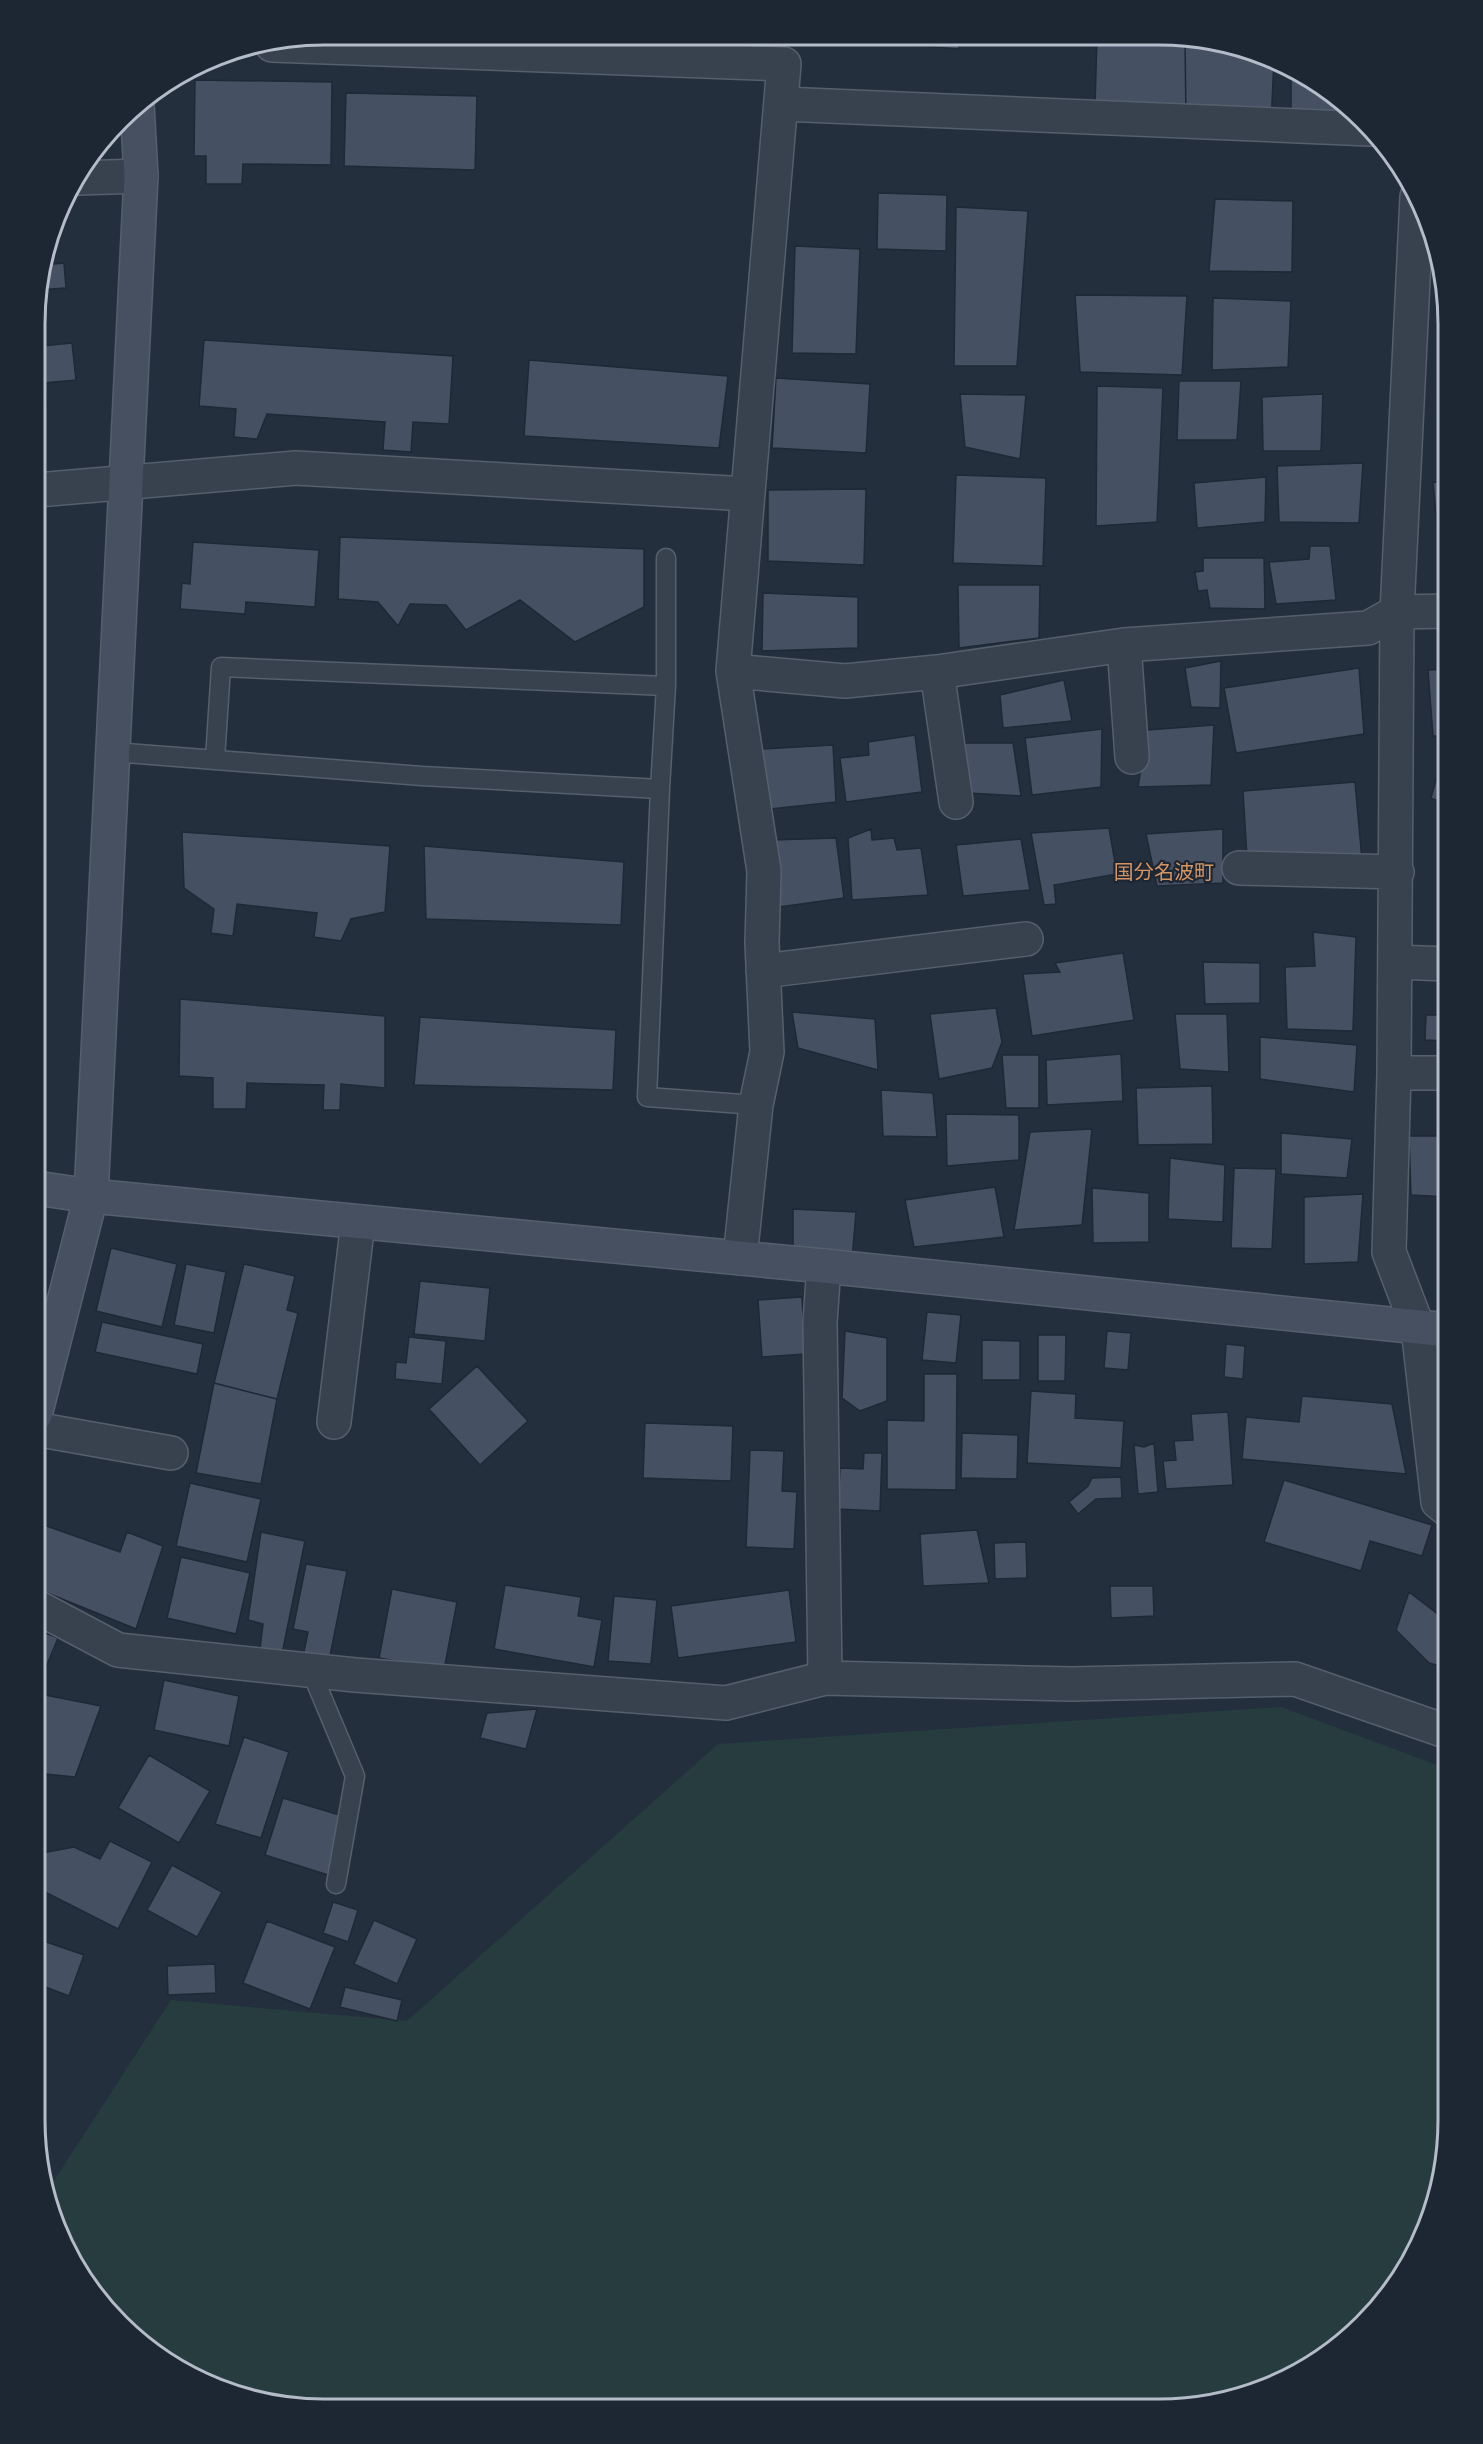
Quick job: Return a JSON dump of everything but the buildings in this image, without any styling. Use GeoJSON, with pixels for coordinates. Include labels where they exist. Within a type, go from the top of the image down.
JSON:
{"type":"FeatureCollection","features":[{"type":"Feature","properties":{"kind":"street"},"geometry":{"type":"LineString","coordinates":[[303,46],[784,64],[733,671],[764,871],[763,971],[767,1052],[756,1105],[740,1258]]}},
{"type":"Feature","properties":{"kind":"street"},"geometry":{"type":"LineString","coordinates":[[782,104],[1357,128]]}},
{"type":"Feature","properties":{"kind":"street"},"geometry":{"type":"LineString","coordinates":[[45,1376],[91,1196],[141,176],[138,116]]}},
{"type":"Feature","properties":{"kind":"street"},"geometry":{"type":"LineString","coordinates":[[86,178],[141,176]]}},
{"type":"Feature","properties":{"kind":"street"},"geometry":{"type":"LineString","coordinates":[[1416,215],[1397,612],[1394,1073],[1389,1252],[1433,1329],[1438,1502]]}},
{"type":"Feature","properties":{"kind":"street"},"geometry":{"type":"LineString","coordinates":[[45,489],[296,468],[747,494]]}},
{"type":"Feature","properties":{"kind":"street"},"geometry":{"type":"LineString","coordinates":[[733,671],[845,681],[937,672],[1124,645],[1368,628],[1397,612],[1438,611]]}},
{"type":"Feature","properties":{"kind":"street"},"geometry":{"type":"LineString","coordinates":[[1124,645],[1132,757]]}},
{"type":"Feature","properties":{"kind":"street"},"geometry":{"type":"LineString","coordinates":[[937,672],[956,802]]}},
{"type":"Feature","properties":{"kind":"street"},"geometry":{"type":"LineString","coordinates":[[1239,868],[1396,872]]}},
{"type":"Feature","properties":{"kind":"street"},"geometry":{"type":"LineString","coordinates":[[763,971],[1026,939]]}},
{"type":"Feature","properties":{"kind":"street"},"geometry":{"type":"LineString","coordinates":[[1395,962],[1438,964]]}},
{"type":"Feature","properties":{"kind":"street"},"geometry":{"type":"LineString","coordinates":[[1394,1073],[1438,1073]]}},
{"type":"Feature","properties":{"kind":"street"},"geometry":{"type":"LineString","coordinates":[[45,1189],[91,1196],[824,1266],[1433,1329]]}},
{"type":"Feature","properties":{"kind":"street"},"geometry":{"type":"LineString","coordinates":[[333,1422],[358,1222]]}},
{"type":"Feature","properties":{"kind":"street"},"geometry":{"type":"LineString","coordinates":[[824,1266],[820,1322],[825,1678]]}},
{"type":"Feature","properties":{"kind":"street"},"geometry":{"type":"LineString","coordinates":[[45,1431],[171,1454]]}},
{"type":"Feature","properties":{"kind":"street"},"geometry":{"type":"LineString","coordinates":[[45,1611],[118,1650],[311,1671],[726,1703],[825,1678],[1072,1684],[1295,1679],[1438,1729]]}},
{"type":"Feature","properties":{"kind":"lane"},"geometry":{"type":"LineString","coordinates":[[666,558],[666,686],[647,1097],[756,1105]]}},
{"type":"Feature","properties":{"kind":"lane"},"geometry":{"type":"LineString","coordinates":[[215,759],[222,667],[666,686]]}},
{"type":"Feature","properties":{"kind":"lane"},"geometry":{"type":"LineString","coordinates":[[113,752],[422,776],[660,789]]}},
{"type":"Feature","properties":{"kind":"lane"},"geometry":{"type":"LineString","coordinates":[[311,1671],[355,1776],[336,1884]]}},
{"type":"Feature","properties":{"kind":"green space"},"geometry":{"type":"Polygon","coordinates":[[[1281,1707],[1438,1765],[1438,2120],[1436,2157],[1429,2193],[1417,2227],[1401,2260],[1369,2304],[1343,2330],[1299,2362],[1266,2378],[1232,2390],[1196,2397],[1159,2399],[324,2399],[269,2394],[217,2378],[169,2352],[140,2330],[114,2304],[82,2260],[66,2227],[52,2184],[171,2000],[407,2021],[718,1744],[1281,1707]]]}},
{"type":"Feature","properties":{"kind":"district","name":"国分名波町"},"geometry":{"type":"Point","coordinates":[1164,871]}}]}
